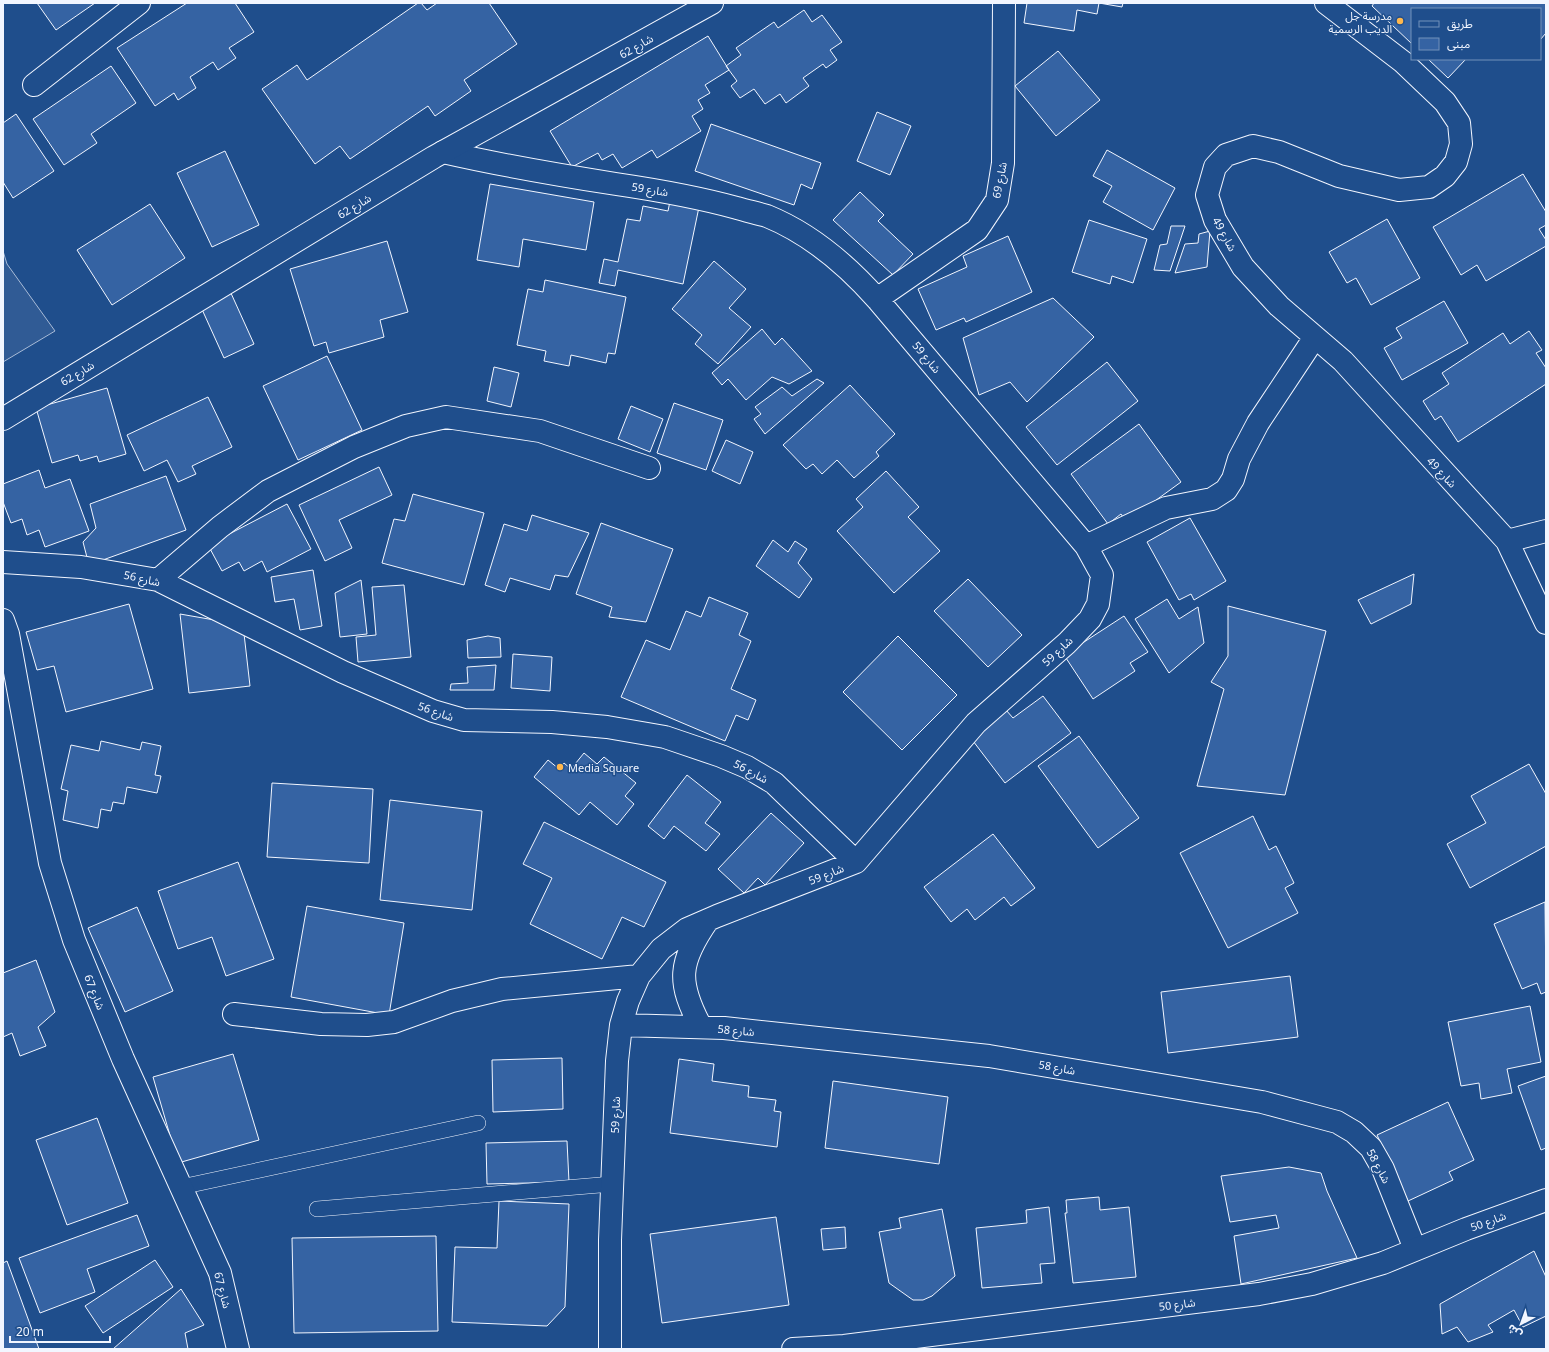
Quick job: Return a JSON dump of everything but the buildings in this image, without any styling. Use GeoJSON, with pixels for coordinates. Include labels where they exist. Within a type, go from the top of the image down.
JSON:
{"type":"FeatureCollection","features":[{"type":"Feature","properties":{"kind":"street"},"geometry":{"type":"LineString","coordinates":[[34,85],[139,3]]}},
{"type":"Feature","properties":{"kind":"street","name":"شارع 62"},"geometry":{"type":"LineString","coordinates":[[3,419],[443,152],[712,3]]}},
{"type":"Feature","properties":{"kind":"street","name":"شارع 69"},"geometry":{"type":"LineString","coordinates":[[877,299],[977,230],[997,200],[1003,162],[1004,3]]}},
{"type":"Feature","properties":{"kind":"street","name":"شارع 49"},"geometry":{"type":"LineString","coordinates":[[1326,3],[1403,62],[1446,102],[1459,123],[1461,144],[1456,162],[1445,176],[1429,187],[1399,190],[1339,176],[1279,152],[1253,146],[1226,155],[1215,167],[1207,195],[1215,220],[1243,267],[1279,306],[1343,361],[1507,542],[1546,623]]}},
{"type":"Feature","properties":{"kind":"street","name":"شارع 59"},"geometry":{"type":"LineString","coordinates":[[443,152],[505,166],[667,192],[720,203],[766,216],[798,232],[829,252],[854,274],[877,299],[1086,546],[1102,575],[1098,604],[1090,619],[1067,643],[976,724],[856,862],[687,929],[661,949],[640,976],[628,1001],[621,1024],[617,1061],[612,1184],[610,1349]]}},
{"type":"Feature","properties":{"kind":"street"},"geometry":{"type":"LineString","coordinates":[[1086,546],[1166,508],[1212,499],[1226,490],[1233,479],[1239,459],[1258,423],[1315,337]]}},
{"type":"Feature","properties":{"kind":"street"},"geometry":{"type":"LineString","coordinates":[[158,580],[220,527],[268,490],[354,447],[406,426],[446,418],[540,431],[649,468]]}},
{"type":"Feature","properties":{"kind":"street"},"geometry":{"type":"LineString","coordinates":[[1507,542],[1546,531]]}},
{"type":"Feature","properties":{"kind":"street","name":"شارع 56"},"geometry":{"type":"LineString","coordinates":[[3,562],[81,567],[158,580],[343,672],[433,711],[464,720],[552,722],[607,727],[665,737],[721,756],[747,767],[774,783],[856,862]]}},
{"type":"Feature","properties":{"kind":"street","name":"شارع 67"},"geometry":{"type":"LineString","coordinates":[[3,620],[8,634],[50,863],[83,963],[123,1059],[220,1273],[238,1349]]}},
{"type":"Feature","properties":{"kind":"street"},"geometry":{"type":"LineString","coordinates":[[701,1027],[690,1007],[685,990],[684,970],[688,952],[708,920]]}},
{"type":"Feature","properties":{"kind":"street"},"geometry":{"type":"LineString","coordinates":[[234,1014],[321,1024],[367,1025],[394,1022],[452,1000],[502,989],[640,976]]}},
{"type":"Feature","properties":{"kind":"street","name":"شارع 58"},"geometry":{"type":"LineString","coordinates":[[621,1024],[701,1027],[850,1040],[989,1056],[1262,1102],[1337,1122],[1354,1132],[1371,1148],[1383,1169],[1416,1249]]}},
{"type":"Feature","properties":{"kind":"street","name":"شارع 50"},"geometry":{"type":"LineString","coordinates":[[794,1349],[844,1346],[1259,1294],[1312,1284],[1383,1262],[1546,1200]]}},
{"type":"Feature","properties":{"kind":"lane"},"geometry":{"type":"LineString","coordinates":[[181,1187],[478,1123]]}},
{"type":"Feature","properties":{"kind":"lane"},"geometry":{"type":"LineString","coordinates":[[318,1209],[612,1184]]}},
{"type":"Feature","properties":{"kind":"shaded area"},"geometry":{"type":"Polygon","coordinates":[[[3,251],[7,264],[55,331],[3,362],[3,251]]]}},
{"type":"Feature","properties":{"kind":"place","name":"مدرسة جل الديب الرسمية"},"geometry":{"type":"Point","coordinates":[1400,21]}},
{"type":"Feature","properties":{"kind":"place","name":"Media Square"},"geometry":{"type":"Point","coordinates":[560,767]}}]}
